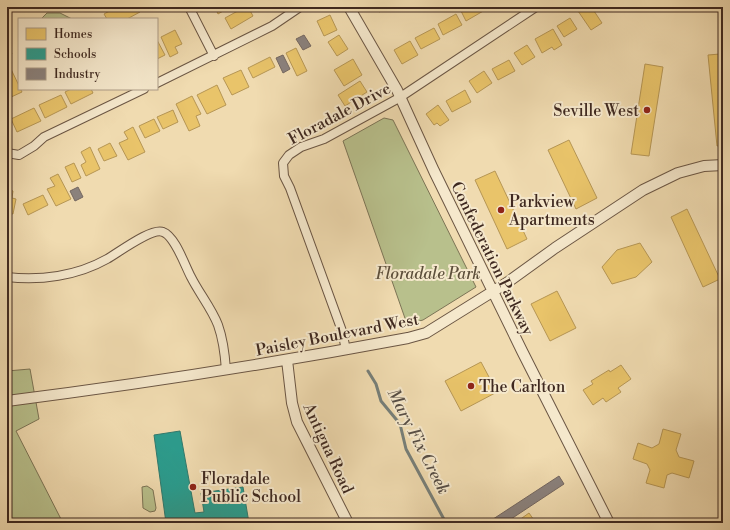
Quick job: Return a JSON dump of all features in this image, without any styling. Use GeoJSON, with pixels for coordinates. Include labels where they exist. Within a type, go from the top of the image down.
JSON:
{"type":"FeatureCollection","features":[{"type":"Feature","properties":{"kind":"street"},"geometry":{"type":"LineString","coordinates":[[189,7],[214,56]]}},
{"type":"Feature","properties":{"kind":"street"},"geometry":{"type":"LineString","coordinates":[[158,83],[272,26],[300,7]]}},
{"type":"Feature","properties":{"kind":"street","name":"Confederation Parkway"},"geometry":{"type":"LineString","coordinates":[[349,7],[397,90],[399,98],[493,291],[609,523]]}},
{"type":"Feature","properties":{"kind":"street","name":"Floradale Drive"},"geometry":{"type":"LineString","coordinates":[[346,350],[342,331],[290,188],[284,176],[283,163],[289,155],[301,147],[324,139],[399,98],[536,7]]}},
{"type":"Feature","properties":{"kind":"street"},"geometry":{"type":"LineString","coordinates":[[8,153],[19,155],[34,146],[44,137],[142,90]]}},
{"type":"Feature","properties":{"kind":"street","name":"Paisley Boulevard West"},"geometry":{"type":"LineString","coordinates":[[7,401],[51,396],[226,370],[346,350],[426,333],[493,291],[643,190],[678,173],[704,166],[723,165]]}},
{"type":"Feature","properties":{"kind":"street"},"geometry":{"type":"LineString","coordinates":[[7,277],[20,279],[49,278],[73,272],[106,260],[146,236],[156,231],[162,231],[169,235],[175,242],[192,278],[218,324],[226,370]]}},
{"type":"Feature","properties":{"kind":"street","name":"Antigua Road"},"geometry":{"type":"LineString","coordinates":[[287,360],[292,403],[298,422],[348,523]]}},
{"type":"Feature","properties":{"kind":"green space"},"geometry":{"type":"Polygon","coordinates":[[[47,13],[60,13],[70,18],[42,18],[47,13]]]}},
{"type":"Feature","properties":{"kind":"green space","name":"Floradale Park"},"geometry":{"type":"Polygon","coordinates":[[[384,118],[393,120],[476,287],[423,320],[407,324],[343,141],[384,118]]]}},
{"type":"Feature","properties":{"kind":"green space"},"geometry":{"type":"Polygon","coordinates":[[[30,369],[39,419],[16,431],[63,523],[7,523],[7,371],[30,369]]]}},
{"type":"Feature","properties":{"kind":"green space"},"geometry":{"type":"Polygon","coordinates":[[[147,486],[153,490],[156,508],[155,511],[150,512],[143,508],[142,487],[147,486]]]}},
{"type":"Feature","properties":{"kind":"building: Homes"},"geometry":{"type":"Polygon","coordinates":[[[117,7],[138,7],[140,12],[129,18],[106,18],[104,14],[117,7]]]}},
{"type":"Feature","properties":{"kind":"building: Homes"},"geometry":{"type":"Polygon","coordinates":[[[215,7],[230,7],[218,14],[215,7]]]}},
{"type":"Feature","properties":{"kind":"building: Homes"},"geometry":{"type":"Polygon","coordinates":[[[245,7],[248,7],[253,16],[231,29],[225,18],[245,7]]]}},
{"type":"Feature","properties":{"kind":"building: Homes"},"geometry":{"type":"Polygon","coordinates":[[[376,7],[390,7],[379,12],[376,7]]]}},
{"type":"Feature","properties":{"kind":"building: Homes"},"geometry":{"type":"Polygon","coordinates":[[[464,7],[483,7],[485,10],[466,21],[460,9],[464,7]]]}},
{"type":"Feature","properties":{"kind":"building: Homes"},"geometry":{"type":"Polygon","coordinates":[[[584,7],[596,7],[597,9],[594,11],[602,23],[591,30],[578,11],[584,7]]]}},
{"type":"Feature","properties":{"kind":"building: Homes"},"geometry":{"type":"Polygon","coordinates":[[[456,14],[462,25],[443,35],[438,24],[456,14]]]}},
{"type":"Feature","properties":{"kind":"building: Homes"},"geometry":{"type":"Polygon","coordinates":[[[330,15],[337,30],[324,36],[317,21],[330,15]]]}},
{"type":"Feature","properties":{"kind":"building: Homes"},"geometry":{"type":"Polygon","coordinates":[[[570,18],[577,29],[564,37],[557,26],[570,18]]]}},
{"type":"Feature","properties":{"kind":"building: Homes"},"geometry":{"type":"Polygon","coordinates":[[[434,28],[440,39],[421,49],[415,38],[434,28]]]}},
{"type":"Feature","properties":{"kind":"building: Homes"},"geometry":{"type":"Polygon","coordinates":[[[553,29],[562,45],[554,50],[552,47],[542,53],[535,39],[553,29]]]}},
{"type":"Feature","properties":{"kind":"building: Homes"},"geometry":{"type":"Polygon","coordinates":[[[175,30],[182,44],[175,47],[178,53],[170,57],[161,37],[175,30]]]}},
{"type":"Feature","properties":{"kind":"building: Homes"},"geometry":{"type":"Polygon","coordinates":[[[339,35],[348,49],[337,56],[328,42],[339,35]]]}},
{"type":"Feature","properties":{"kind":"building: Homes"},"geometry":{"type":"Polygon","coordinates":[[[410,41],[418,55],[402,64],[394,50],[410,41]]]}},
{"type":"Feature","properties":{"kind":"building: Homes"},"geometry":{"type":"Polygon","coordinates":[[[158,42],[165,55],[158,58],[158,42]]]}},
{"type":"Feature","properties":{"kind":"building: Homes"},"geometry":{"type":"Polygon","coordinates":[[[7,45],[12,54],[7,56],[7,45]]]}},
{"type":"Feature","properties":{"kind":"building: Homes"},"geometry":{"type":"Polygon","coordinates":[[[527,45],[535,57],[522,65],[514,53],[527,45]]]}},
{"type":"Feature","properties":{"kind":"building: Homes"},"geometry":{"type":"Polygon","coordinates":[[[296,48],[307,71],[297,76],[286,53],[296,48]]]}},
{"type":"Feature","properties":{"kind":"building: Homes"},"geometry":{"type":"Polygon","coordinates":[[[723,54],[723,145],[717,146],[708,55],[723,54]]]}},
{"type":"Feature","properties":{"kind":"building: Homes"},"geometry":{"type":"Polygon","coordinates":[[[270,57],[275,67],[253,78],[248,68],[270,57]]]}},
{"type":"Feature","properties":{"kind":"building: Homes"},"geometry":{"type":"Polygon","coordinates":[[[353,59],[362,75],[344,86],[334,70],[353,59]]]}},
{"type":"Feature","properties":{"kind":"building: Homes"},"geometry":{"type":"Polygon","coordinates":[[[509,60],[515,71],[498,80],[492,69],[509,60]]]}},
{"type":"Feature","properties":{"kind":"building: Homes","name":"Seville West"},"geometry":{"type":"Polygon","coordinates":[[[645,64],[663,67],[649,156],[631,154],[645,64]]]}},
{"type":"Feature","properties":{"kind":"building: Homes"},"geometry":{"type":"Polygon","coordinates":[[[9,65],[18,84],[18,90],[21,90],[22,92],[9,98],[7,94],[7,66],[9,65]]]}},
{"type":"Feature","properties":{"kind":"building: Homes"},"geometry":{"type":"Polygon","coordinates":[[[241,70],[249,87],[232,95],[223,78],[241,70]]]}},
{"type":"Feature","properties":{"kind":"building: Homes"},"geometry":{"type":"Polygon","coordinates":[[[484,71],[492,83],[477,93],[469,81],[484,71]]]}},
{"type":"Feature","properties":{"kind":"building: Homes"},"geometry":{"type":"Polygon","coordinates":[[[360,81],[367,92],[345,106],[338,95],[360,81]]]}},
{"type":"Feature","properties":{"kind":"building: Homes"},"geometry":{"type":"Polygon","coordinates":[[[217,85],[226,105],[207,114],[197,95],[217,85]]]}},
{"type":"Feature","properties":{"kind":"building: Homes"},"geometry":{"type":"Polygon","coordinates":[[[69,90],[92,90],[93,93],[71,104],[65,92],[69,90]]]}},
{"type":"Feature","properties":{"kind":"building: Homes"},"geometry":{"type":"Polygon","coordinates":[[[465,90],[471,102],[452,112],[446,101],[465,90]]]}},
{"type":"Feature","properties":{"kind":"building: Homes"},"geometry":{"type":"Polygon","coordinates":[[[61,95],[67,107],[45,118],[39,105],[61,95]]]}},
{"type":"Feature","properties":{"kind":"building: Homes"},"geometry":{"type":"Polygon","coordinates":[[[192,96],[201,114],[196,116],[200,126],[189,131],[176,104],[192,96]]]}},
{"type":"Feature","properties":{"kind":"building: Homes"},"geometry":{"type":"Polygon","coordinates":[[[438,105],[449,120],[440,126],[437,123],[434,125],[426,114],[438,105]]]}},
{"type":"Feature","properties":{"kind":"building: Homes"},"geometry":{"type":"Polygon","coordinates":[[[34,108],[41,121],[17,132],[11,119],[34,108]]]}},
{"type":"Feature","properties":{"kind":"building: Homes"},"geometry":{"type":"Polygon","coordinates":[[[173,110],[178,122],[163,129],[157,117],[173,110]]]}},
{"type":"Feature","properties":{"kind":"building: Homes"},"geometry":{"type":"Polygon","coordinates":[[[154,119],[160,131],[145,138],[139,126],[154,119]]]}},
{"type":"Feature","properties":{"kind":"building: Homes"},"geometry":{"type":"Polygon","coordinates":[[[133,127],[145,152],[128,160],[119,143],[128,139],[124,132],[133,127]]]}},
{"type":"Feature","properties":{"kind":"building: Homes"},"geometry":{"type":"Polygon","coordinates":[[[569,140],[597,198],[576,209],[548,150],[569,140]]]}},
{"type":"Feature","properties":{"kind":"building: Homes"},"geometry":{"type":"Polygon","coordinates":[[[110,143],[117,156],[104,161],[98,149],[110,143]]]}},
{"type":"Feature","properties":{"kind":"building: Homes"},"geometry":{"type":"Polygon","coordinates":[[[90,147],[100,169],[86,176],[81,165],[86,162],[81,152],[90,147]]]}},
{"type":"Feature","properties":{"kind":"building: Homes"},"geometry":{"type":"Polygon","coordinates":[[[74,163],[81,178],[72,182],[65,167],[74,163]]]}},
{"type":"Feature","properties":{"kind":"building: Homes","name":"Parkview Apartments"},"geometry":{"type":"Polygon","coordinates":[[[495,171],[527,239],[507,249],[475,180],[495,171]]]}},
{"type":"Feature","properties":{"kind":"building: Homes"},"geometry":{"type":"Polygon","coordinates":[[[58,174],[71,199],[56,206],[47,189],[55,186],[50,178],[58,174]]]}},
{"type":"Feature","properties":{"kind":"building: Homes"},"geometry":{"type":"Polygon","coordinates":[[[7,189],[13,191],[12,198],[16,199],[13,214],[7,213],[7,189]]]}},
{"type":"Feature","properties":{"kind":"building: Homes"},"geometry":{"type":"Polygon","coordinates":[[[43,195],[48,205],[28,215],[23,204],[43,195]]]}},
{"type":"Feature","properties":{"kind":"building: Homes"},"geometry":{"type":"Polygon","coordinates":[[[687,209],[720,279],[703,287],[671,217],[687,209]]]}},
{"type":"Feature","properties":{"kind":"building: Homes"},"geometry":{"type":"Polygon","coordinates":[[[640,243],[652,262],[636,277],[612,284],[602,267],[617,250],[640,243]]]}},
{"type":"Feature","properties":{"kind":"building: Homes"},"geometry":{"type":"Polygon","coordinates":[[[557,291],[576,328],[550,341],[531,304],[557,291]]]}},
{"type":"Feature","properties":{"kind":"building: Homes","name":"The Carlton"},"geometry":{"type":"Polygon","coordinates":[[[481,362],[497,392],[461,411],[445,381],[481,362]]]}},
{"type":"Feature","properties":{"kind":"building: Homes"},"geometry":{"type":"Polygon","coordinates":[[[621,365],[631,379],[618,388],[621,392],[606,402],[603,398],[593,405],[583,390],[593,384],[591,381],[609,370],[610,372],[621,365]]]}},
{"type":"Feature","properties":{"kind":"building: Homes"},"geometry":{"type":"Polygon","coordinates":[[[663,429],[681,434],[676,450],[679,457],[694,461],[689,478],[672,473],[667,475],[664,488],[646,483],[650,470],[647,464],[633,459],[638,443],[652,448],[659,444],[663,429]]]}},
{"type":"Feature","properties":{"kind":"building: Homes"},"geometry":{"type":"Polygon","coordinates":[[[529,513],[536,523],[515,523],[529,513]]]}},
{"type":"Feature","properties":{"kind":"building: Schools"},"geometry":{"type":"Polygon","coordinates":[[[180,431],[195,513],[204,512],[201,493],[243,487],[249,523],[166,523],[154,435],[180,431]]]}},
{"type":"Feature","properties":{"kind":"building: Industry"},"geometry":{"type":"Polygon","coordinates":[[[304,35],[311,46],[303,50],[296,39],[304,35]]]}},
{"type":"Feature","properties":{"kind":"building: Industry"},"geometry":{"type":"Polygon","coordinates":[[[283,55],[290,69],[283,73],[276,58],[283,55]]]}},
{"type":"Feature","properties":{"kind":"building: Industry"},"geometry":{"type":"Polygon","coordinates":[[[78,187],[83,197],[75,201],[70,191],[78,187]]]}},
{"type":"Feature","properties":{"kind":"building: Industry"},"geometry":{"type":"Polygon","coordinates":[[[559,476],[564,484],[505,523],[487,523],[559,476]]]}},
{"type":"Feature","properties":{"kind":"waterway","name":"Mary Fix Creek"},"geometry":{"type":"LineString","coordinates":[[368,371],[376,384],[381,401],[400,424],[406,449],[446,523]]}},
{"type":"Feature","properties":{"kind":"place","name":"Seville West"},"geometry":{"type":"Point","coordinates":[647,110]}},
{"type":"Feature","properties":{"kind":"place","name":"Parkview Apartments"},"geometry":{"type":"Point","coordinates":[501,210]}},
{"type":"Feature","properties":{"kind":"place","name":"The Carlton"},"geometry":{"type":"Point","coordinates":[471,386]}},
{"type":"Feature","properties":{"kind":"place","name":"Floradale Public School"},"geometry":{"type":"Point","coordinates":[193,487]}}]}
